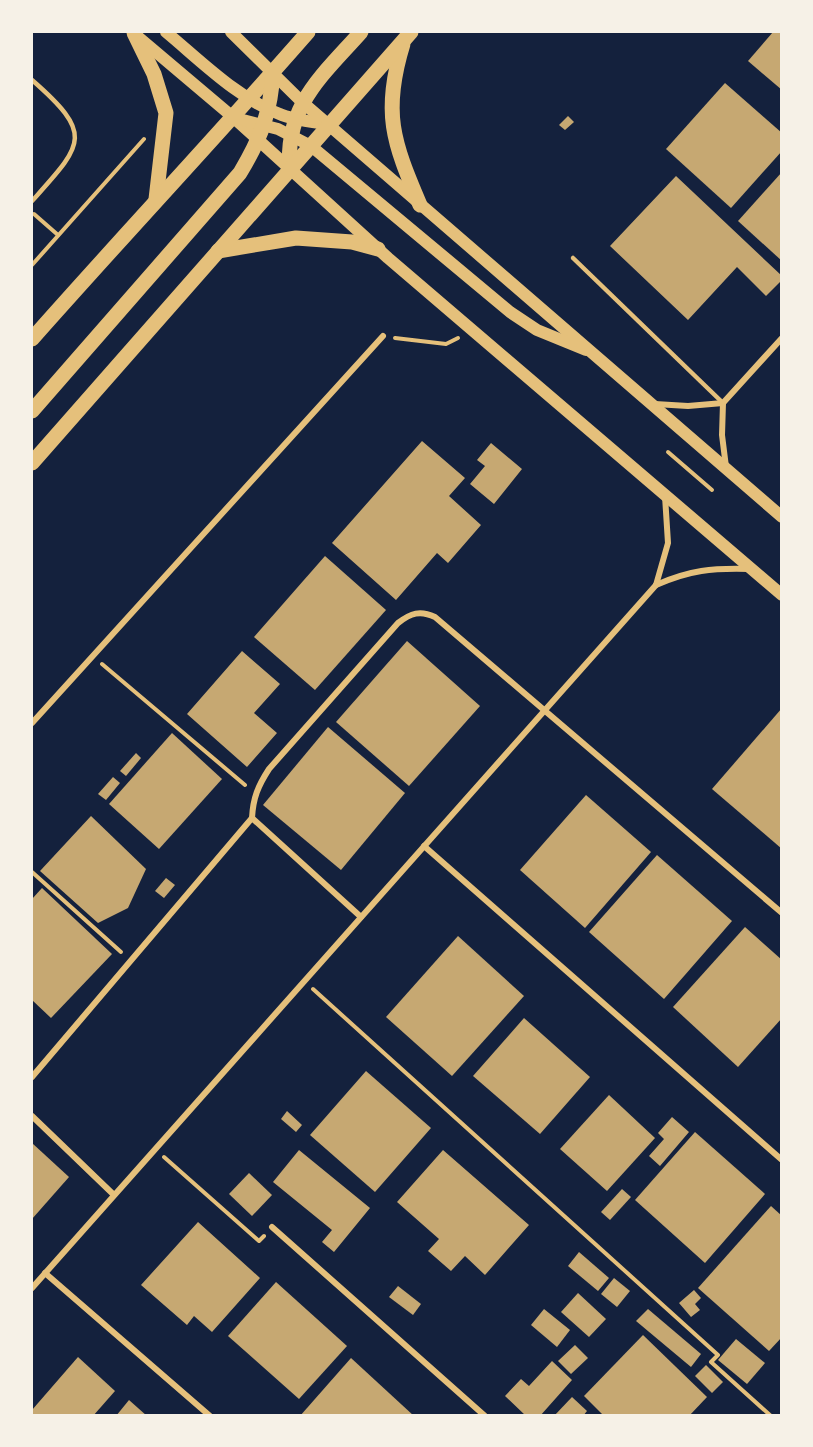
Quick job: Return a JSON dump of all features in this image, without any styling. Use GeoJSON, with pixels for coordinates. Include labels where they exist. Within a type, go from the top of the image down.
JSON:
{"type":"FeatureCollection","features":[{"type":"Feature","properties":{"kind":"main road"},"geometry":{"type":"LineString","coordinates":[[133,32],[234,118],[378,249],[782,596]]}},
{"type":"Feature","properties":{"kind":"main road"},"geometry":{"type":"LineString","coordinates":[[133,32],[154,74],[166,113],[156,199]]}},
{"type":"Feature","properties":{"kind":"main road"},"geometry":{"type":"LineString","coordinates":[[166,32],[250,99],[267,117],[311,146],[510,312],[537,330],[594,353]]}},
{"type":"Feature","properties":{"kind":"main road"},"geometry":{"type":"LineString","coordinates":[[231,32],[302,102],[420,206],[594,353],[782,517]]}},
{"type":"Feature","properties":{"kind":"main road"},"geometry":{"type":"LineString","coordinates":[[32,339],[156,199],[234,118],[308,32]]}},
{"type":"Feature","properties":{"kind":"main road"},"geometry":{"type":"LineString","coordinates":[[290,171],[290,134],[302,102],[361,32]]}},
{"type":"Feature","properties":{"kind":"main road"},"geometry":{"type":"LineString","coordinates":[[32,463],[408,35]]}},
{"type":"Feature","properties":{"kind":"main road"},"geometry":{"type":"LineString","coordinates":[[408,35],[394,71],[390,98],[391,118],[404,168],[420,206]]}},
{"type":"Feature","properties":{"kind":"main road"},"geometry":{"type":"LineString","coordinates":[[32,411],[240,172],[259,142],[267,117],[273,71]]}},
{"type":"Feature","properties":{"kind":"main road"},"geometry":{"type":"LineString","coordinates":[[234,118],[267,117],[328,124]]}},
{"type":"Feature","properties":{"kind":"main road"},"geometry":{"type":"LineString","coordinates":[[218,252],[296,238],[352,242],[378,249]]}},
{"type":"Feature","properties":{"kind":"street"},"geometry":{"type":"LineString","coordinates":[[32,723],[383,336]]}},
{"type":"Feature","properties":{"kind":"street"},"geometry":{"type":"LineString","coordinates":[[726,467],[722,435],[723,403],[782,338]]}},
{"type":"Feature","properties":{"kind":"street"},"geometry":{"type":"LineString","coordinates":[[652,404],[688,406],[723,403]]}},
{"type":"Feature","properties":{"kind":"street"},"geometry":{"type":"LineString","coordinates":[[656,585],[668,543],[665,496]]}},
{"type":"Feature","properties":{"kind":"street"},"geometry":{"type":"LineString","coordinates":[[32,1288],[656,585],[682,573],[700,569],[751,569]]}},
{"type":"Feature","properties":{"kind":"street"},"geometry":{"type":"LineString","coordinates":[[32,1077],[252,818],[253,802],[258,787],[269,769],[398,623],[414,613],[425,612],[435,617],[546,709],[782,913]]}},
{"type":"Feature","properties":{"kind":"street"},"geometry":{"type":"LineString","coordinates":[[252,818],[361,917]]}},
{"type":"Feature","properties":{"kind":"street"},"geometry":{"type":"LineString","coordinates":[[424,846],[782,1160]]}},
{"type":"Feature","properties":{"kind":"street"},"geometry":{"type":"LineString","coordinates":[[32,1116],[114,1195]]}},
{"type":"Feature","properties":{"kind":"street"},"geometry":{"type":"LineString","coordinates":[[272,1227],[485,1416]]}},
{"type":"Feature","properties":{"kind":"street"},"geometry":{"type":"LineString","coordinates":[[45,1273],[210,1416]]}},
{"type":"Feature","properties":{"kind":"lane"},"geometry":{"type":"LineString","coordinates":[[32,80],[69,116],[74,137],[69,158],[32,201]]}},
{"type":"Feature","properties":{"kind":"lane"},"geometry":{"type":"LineString","coordinates":[[573,258],[723,403]]}},
{"type":"Feature","properties":{"kind":"path"},"geometry":{"type":"LineString","coordinates":[[32,265],[147,134]]}},
{"type":"Feature","properties":{"kind":"path"},"geometry":{"type":"LineString","coordinates":[[32,211],[58,235]]}},
{"type":"Feature","properties":{"kind":"path"},"geometry":{"type":"LineString","coordinates":[[383,336],[446,345],[473,330]]}},
{"type":"Feature","properties":{"kind":"path"},"geometry":{"type":"LineString","coordinates":[[668,452],[712,490]]}},
{"type":"Feature","properties":{"kind":"path"},"geometry":{"type":"LineString","coordinates":[[93,656],[244,784],[253,802]]}},
{"type":"Feature","properties":{"kind":"path"},"geometry":{"type":"LineString","coordinates":[[32,873],[131,961]]}},
{"type":"Feature","properties":{"kind":"path"},"geometry":{"type":"LineString","coordinates":[[304,981],[718,1355],[711,1362],[771,1416]]}},
{"type":"Feature","properties":{"kind":"path"},"geometry":{"type":"LineString","coordinates":[[154,1149],[259,1241],[272,1227]]}},
{"type":"Feature","properties":{"kind":"building"},"geometry":{"type":"Polygon","coordinates":[[[773,32],[782,32],[782,90],[748,61],[773,32]]]}},
{"type":"Feature","properties":{"kind":"building"},"geometry":{"type":"Polygon","coordinates":[[[725,83],[782,133],[782,151],[731,208],[666,149],[725,83]]]}},
{"type":"Feature","properties":{"kind":"building"},"geometry":{"type":"Polygon","coordinates":[[[568,116],[574,122],[565,130],[559,125],[568,116]]]}},
{"type":"Feature","properties":{"kind":"building"},"geometry":{"type":"Polygon","coordinates":[[[782,172],[782,261],[738,221],[782,172]]]}},
{"type":"Feature","properties":{"kind":"building"},"geometry":{"type":"Polygon","coordinates":[[[676,176],[782,276],[782,280],[766,296],[737,267],[688,320],[610,246],[676,176]]]}},
{"type":"Feature","properties":{"kind":"building"},"geometry":{"type":"Polygon","coordinates":[[[422,441],[465,478],[449,496],[481,525],[448,563],[437,553],[396,600],[332,543],[422,441]]]}},
{"type":"Feature","properties":{"kind":"building"},"geometry":{"type":"Polygon","coordinates":[[[491,443],[522,469],[494,504],[470,484],[485,466],[477,460],[491,443]]]}},
{"type":"Feature","properties":{"kind":"building"},"geometry":{"type":"Polygon","coordinates":[[[325,556],[386,610],[315,690],[254,637],[325,556]]]}},
{"type":"Feature","properties":{"kind":"building"},"geometry":{"type":"Polygon","coordinates":[[[407,641],[480,706],[409,786],[336,722],[407,641]]]}},
{"type":"Feature","properties":{"kind":"building"},"geometry":{"type":"Polygon","coordinates":[[[242,651],[280,684],[254,713],[277,733],[247,767],[187,714],[242,651]]]}},
{"type":"Feature","properties":{"kind":"building"},"geometry":{"type":"Polygon","coordinates":[[[782,708],[782,849],[712,789],[782,708]]]}},
{"type":"Feature","properties":{"kind":"building"},"geometry":{"type":"Polygon","coordinates":[[[328,727],[405,793],[341,870],[263,805],[328,727]]]}},
{"type":"Feature","properties":{"kind":"building"},"geometry":{"type":"Polygon","coordinates":[[[172,733],[222,779],[159,849],[109,804],[172,733]]]}},
{"type":"Feature","properties":{"kind":"building"},"geometry":{"type":"Polygon","coordinates":[[[136,753],[141,758],[126,776],[120,771],[136,753]]]}},
{"type":"Feature","properties":{"kind":"building"},"geometry":{"type":"Polygon","coordinates":[[[113,777],[120,783],[106,800],[98,794],[113,777]]]}},
{"type":"Feature","properties":{"kind":"building"},"geometry":{"type":"Polygon","coordinates":[[[586,795],[651,852],[585,928],[520,870],[586,795]]]}},
{"type":"Feature","properties":{"kind":"building"},"geometry":{"type":"Polygon","coordinates":[[[91,816],[146,869],[128,908],[98,923],[40,871],[91,816]]]}},
{"type":"Feature","properties":{"kind":"building"},"geometry":{"type":"Polygon","coordinates":[[[657,855],[732,921],[664,999],[589,932],[657,855]]]}},
{"type":"Feature","properties":{"kind":"building"},"geometry":{"type":"Polygon","coordinates":[[[166,878],[175,885],[164,898],[155,891],[166,878]]]}},
{"type":"Feature","properties":{"kind":"building"},"geometry":{"type":"Polygon","coordinates":[[[42,888],[112,954],[51,1018],[32,1000],[32,899],[42,888]]]}},
{"type":"Feature","properties":{"kind":"building"},"geometry":{"type":"Polygon","coordinates":[[[745,927],[782,960],[782,1018],[738,1067],[673,1007],[745,927]]]}},
{"type":"Feature","properties":{"kind":"building"},"geometry":{"type":"Polygon","coordinates":[[[458,936],[524,996],[452,1076],[386,1017],[458,936]]]}},
{"type":"Feature","properties":{"kind":"building"},"geometry":{"type":"Polygon","coordinates":[[[524,1018],[590,1077],[540,1134],[473,1076],[524,1018]]]}},
{"type":"Feature","properties":{"kind":"building"},"geometry":{"type":"Polygon","coordinates":[[[366,1071],[431,1128],[375,1192],[310,1135],[366,1071]]]}},
{"type":"Feature","properties":{"kind":"building"},"geometry":{"type":"Polygon","coordinates":[[[609,1095],[655,1138],[607,1191],[560,1149],[609,1095]]]}},
{"type":"Feature","properties":{"kind":"building"},"geometry":{"type":"Polygon","coordinates":[[[287,1111],[302,1125],[296,1132],[281,1119],[287,1111]]]}},
{"type":"Feature","properties":{"kind":"building"},"geometry":{"type":"Polygon","coordinates":[[[672,1117],[689,1132],[660,1166],[649,1156],[664,1139],[658,1133],[672,1117]]]}},
{"type":"Feature","properties":{"kind":"building"},"geometry":{"type":"Polygon","coordinates":[[[695,1132],[765,1194],[705,1263],[635,1200],[695,1132]]]}},
{"type":"Feature","properties":{"kind":"building"},"geometry":{"type":"Polygon","coordinates":[[[32,1143],[69,1177],[32,1219],[32,1143]]]}},
{"type":"Feature","properties":{"kind":"building"},"geometry":{"type":"Polygon","coordinates":[[[299,1150],[370,1208],[334,1252],[322,1242],[332,1230],[273,1182],[299,1150]]]}},
{"type":"Feature","properties":{"kind":"building"},"geometry":{"type":"Polygon","coordinates":[[[443,1150],[529,1225],[485,1275],[465,1256],[451,1271],[428,1251],[439,1239],[397,1202],[443,1150]]]}},
{"type":"Feature","properties":{"kind":"building"},"geometry":{"type":"Polygon","coordinates":[[[249,1173],[272,1195],[252,1216],[229,1194],[249,1173]]]}},
{"type":"Feature","properties":{"kind":"building"},"geometry":{"type":"Polygon","coordinates":[[[622,1189],[631,1197],[610,1220],[601,1212],[622,1189]]]}},
{"type":"Feature","properties":{"kind":"building"},"geometry":{"type":"Polygon","coordinates":[[[771,1206],[782,1216],[782,1337],[769,1351],[698,1288],[771,1206]]]}},
{"type":"Feature","properties":{"kind":"building"},"geometry":{"type":"Polygon","coordinates":[[[198,1222],[260,1278],[212,1332],[194,1316],[187,1325],[141,1285],[198,1222]]]}},
{"type":"Feature","properties":{"kind":"building"},"geometry":{"type":"Polygon","coordinates":[[[579,1252],[609,1278],[598,1291],[568,1266],[579,1252]]]}},
{"type":"Feature","properties":{"kind":"building"},"geometry":{"type":"Polygon","coordinates":[[[614,1278],[630,1291],[617,1307],[601,1294],[614,1278]]]}},
{"type":"Feature","properties":{"kind":"building"},"geometry":{"type":"Polygon","coordinates":[[[276,1282],[347,1346],[299,1399],[228,1336],[276,1282]]]}},
{"type":"Feature","properties":{"kind":"building"},"geometry":{"type":"Polygon","coordinates":[[[398,1286],[421,1304],[413,1315],[389,1297],[398,1286]]]}},
{"type":"Feature","properties":{"kind":"building"},"geometry":{"type":"Polygon","coordinates":[[[694,1290],[701,1298],[695,1304],[700,1310],[691,1317],[679,1303],[694,1290]]]}},
{"type":"Feature","properties":{"kind":"building"},"geometry":{"type":"Polygon","coordinates":[[[578,1293],[606,1319],[589,1337],[561,1312],[578,1293]]]}},
{"type":"Feature","properties":{"kind":"building"},"geometry":{"type":"Polygon","coordinates":[[[544,1309],[570,1330],[557,1347],[531,1325],[544,1309]]]}},
{"type":"Feature","properties":{"kind":"building"},"geometry":{"type":"Polygon","coordinates":[[[648,1309],[701,1354],[691,1367],[636,1321],[648,1309]]]}},
{"type":"Feature","properties":{"kind":"building"},"geometry":{"type":"Polygon","coordinates":[[[643,1335],[707,1397],[689,1416],[604,1416],[584,1396],[643,1335]]]}},
{"type":"Feature","properties":{"kind":"building"},"geometry":{"type":"Polygon","coordinates":[[[736,1339],[765,1363],[747,1384],[718,1360],[736,1339]]]}},
{"type":"Feature","properties":{"kind":"building"},"geometry":{"type":"Polygon","coordinates":[[[575,1345],[588,1358],[571,1374],[558,1361],[575,1345]]]}},
{"type":"Feature","properties":{"kind":"building"},"geometry":{"type":"Polygon","coordinates":[[[78,1357],[115,1391],[93,1416],[32,1416],[32,1410],[78,1357]]]}},
{"type":"Feature","properties":{"kind":"building"},"geometry":{"type":"Polygon","coordinates":[[[351,1358],[414,1416],[300,1416],[351,1358]]]}},
{"type":"Feature","properties":{"kind":"building"},"geometry":{"type":"Polygon","coordinates":[[[552,1361],[572,1380],[540,1416],[526,1416],[505,1396],[521,1379],[529,1386],[552,1361]]]}},
{"type":"Feature","properties":{"kind":"building"},"geometry":{"type":"Polygon","coordinates":[[[706,1365],[723,1382],[712,1393],[695,1376],[706,1365]]]}},
{"type":"Feature","properties":{"kind":"building"},"geometry":{"type":"Polygon","coordinates":[[[572,1397],[587,1411],[583,1416],[554,1416],[572,1397]]]}},
{"type":"Feature","properties":{"kind":"building"},"geometry":{"type":"Polygon","coordinates":[[[129,1400],[147,1416],[116,1416],[129,1400]]]}}]}
